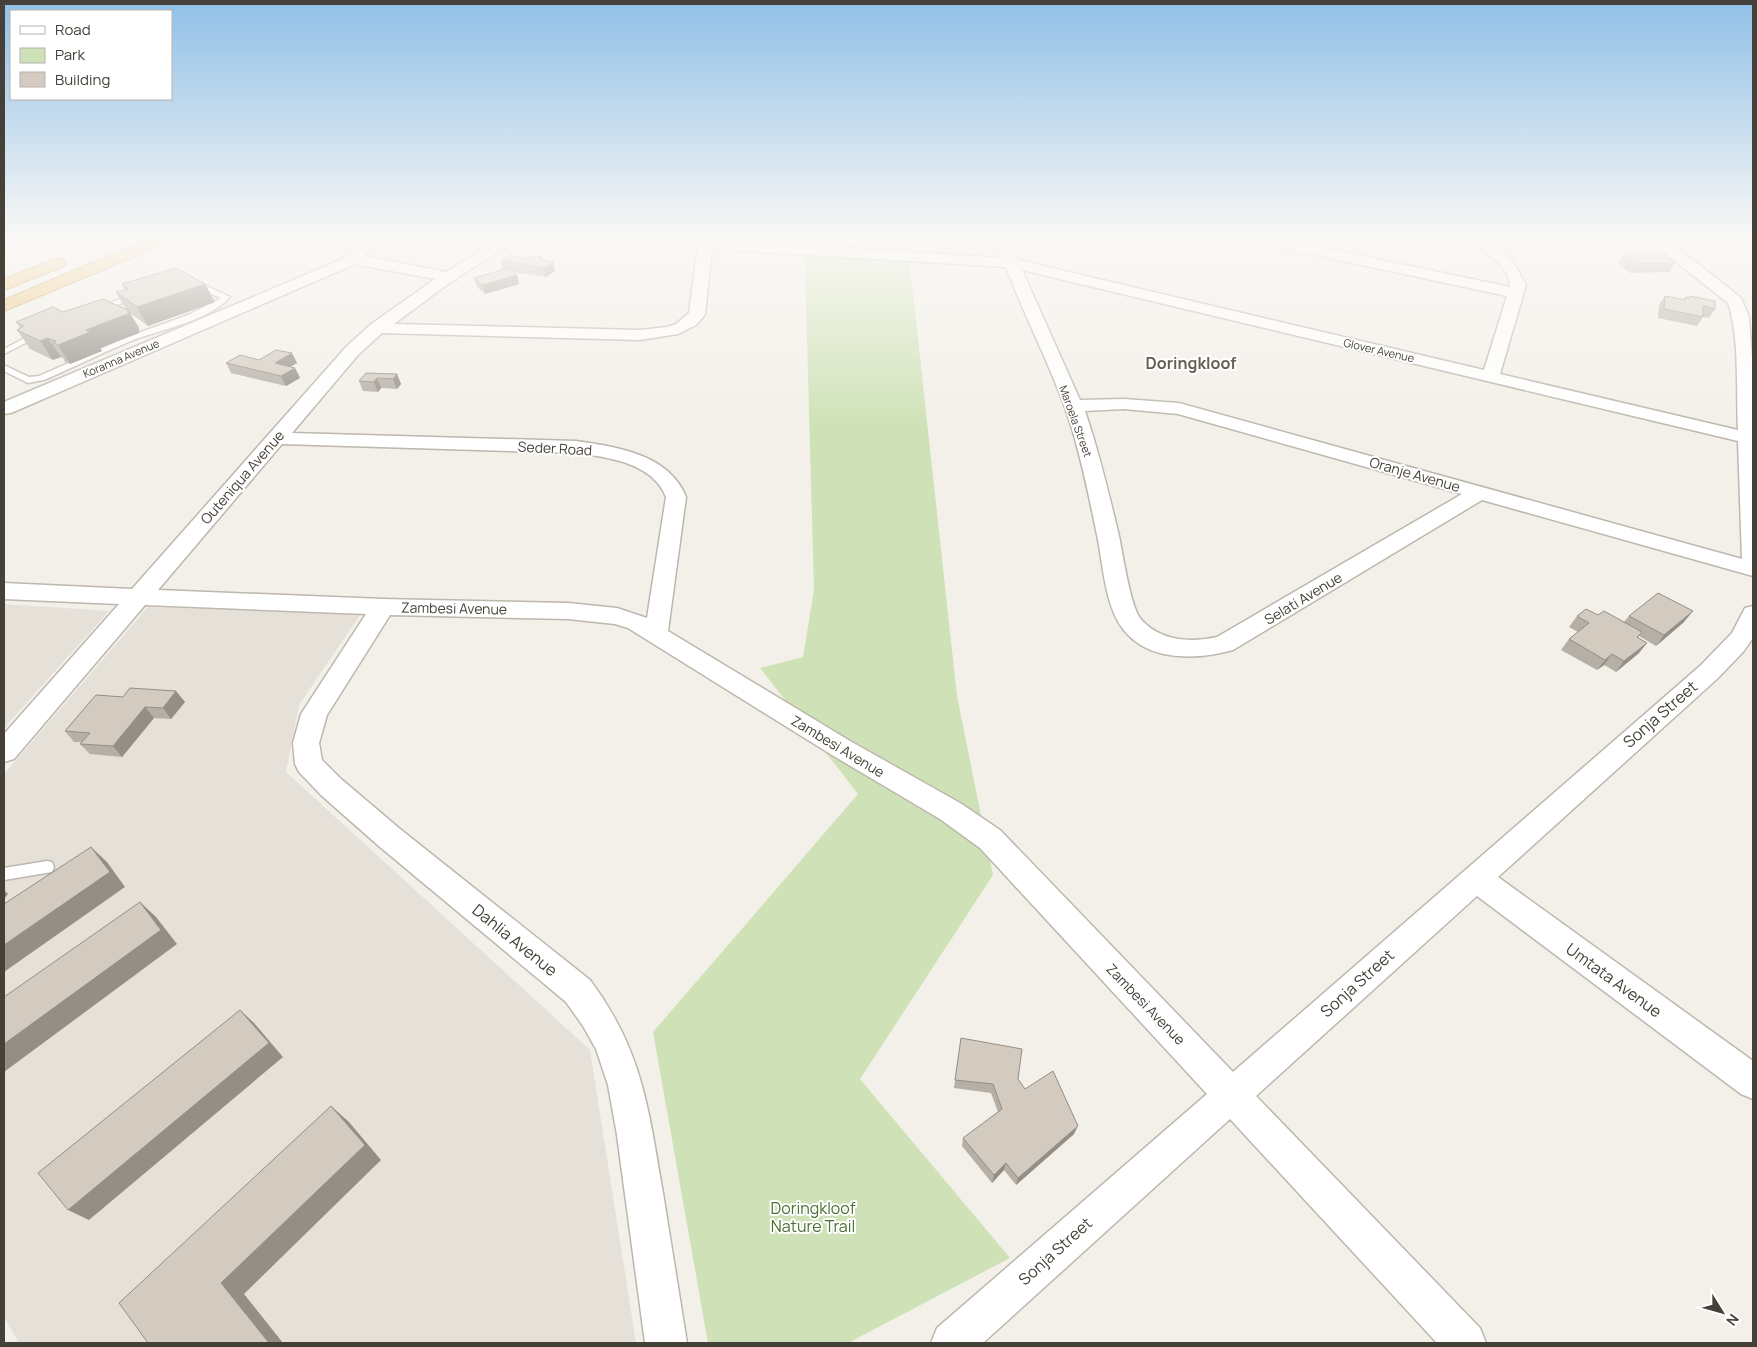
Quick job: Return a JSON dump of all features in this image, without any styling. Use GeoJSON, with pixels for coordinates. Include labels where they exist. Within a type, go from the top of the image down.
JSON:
{"type":"FeatureCollection","features":[{"type":"Feature","properties":{"kind":"highway"},"geometry":{"type":"LineString","coordinates":[[4,306],[16,301]]}},
{"type":"Feature","properties":{"kind":"street","name":"Koranna Avenue"},"geometry":{"type":"LineString","coordinates":[[4,408],[255,301]]}},
{"type":"Feature","properties":{"kind":"street","name":"Outeniqua Avenue"},"geometry":{"type":"LineString","coordinates":[[4,752],[352,351],[376,328],[416,301]]}},
{"type":"Feature","properties":{"kind":"street"},"geometry":{"type":"LineString","coordinates":[[376,328],[644,335],[685,326],[697,314],[698,301]]}},
{"type":"Feature","properties":{"kind":"street","name":"Maroela Street"},"geometry":{"type":"LineString","coordinates":[[1027,301],[1073,406],[1094,471],[1124,611]]}},
{"type":"Feature","properties":{"kind":"street","name":"Glover Avenue"},"geometry":{"type":"LineString","coordinates":[[1171,301],[1750,439]]}},
{"type":"Feature","properties":{"kind":"street"},"geometry":{"type":"LineString","coordinates":[[1490,376],[1514,301]]}},
{"type":"Feature","properties":{"kind":"street"},"geometry":{"type":"LineString","coordinates":[[1735,301],[1748,340],[1753,567]]}},
{"type":"Feature","properties":{"kind":"street","name":"Oranje Avenue"},"geometry":{"type":"LineString","coordinates":[[1073,406],[1124,404],[1179,409],[1753,567]]}},
{"type":"Feature","properties":{"kind":"street","name":"Seder Road"},"geometry":{"type":"LineString","coordinates":[[276,438],[576,447],[623,456],[651,467],[669,481],[675,489],[676,497],[656,634]]}},
{"type":"Feature","properties":{"kind":"street","name":"Selati Avenue"},"geometry":{"type":"LineString","coordinates":[[1124,611],[1137,630],[1154,641],[1168,646],[1194,649],[1224,644],[1481,492]]}},
{"type":"Feature","properties":{"kind":"street","name":"Zambesi Avenue"},"geometry":{"type":"LineString","coordinates":[[4,591],[383,607],[568,611],[617,616],[636,622],[841,748],[950,811],[990,839],[1465,1343]]}},
{"type":"Feature","properties":{"kind":"street","name":"Dahlia Avenue"},"geometry":{"type":"LineString","coordinates":[[383,607],[314,714],[306,743],[306,757],[309,764],[331,787],[390,838],[578,991],[602,1025],[618,1056],[627,1086],[666,1343]]}},
{"type":"Feature","properties":{"kind":"street","name":"Sonja Street"},"geometry":{"type":"LineString","coordinates":[[952,1343],[1709,672],[1748,630],[1753,614]]}},
{"type":"Feature","properties":{"kind":"street","name":"Umtata Avenue"},"geometry":{"type":"LineString","coordinates":[[1475,878],[1753,1082]]}},
{"type":"Feature","properties":{"kind":"lane"},"geometry":{"type":"LineString","coordinates":[[92,313],[121,301]]}},
{"type":"Feature","properties":{"kind":"lane"},"geometry":{"type":"LineString","coordinates":[[4,368],[28,380],[36,380],[122,344],[134,336],[150,332],[208,309],[220,301]]}},
{"type":"Feature","properties":{"kind":"lane"},"geometry":{"type":"LineString","coordinates":[[4,352],[48,330]]}},
{"type":"Feature","properties":{"kind":"lane"},"geometry":{"type":"LineString","coordinates":[[150,332],[166,339]]}},
{"type":"Feature","properties":{"kind":"lane"},"geometry":{"type":"LineString","coordinates":[[122,344],[139,350]]}},
{"type":"Feature","properties":{"kind":"lane"},"geometry":{"type":"LineString","coordinates":[[4,874],[47,867]]}},
{"type":"Feature","properties":{"kind":"shaded area"},"geometry":{"type":"Polygon","coordinates":[[[4,604],[109,611],[4,728],[4,604]]]}},
{"type":"Feature","properties":{"kind":"shaded area"},"geometry":{"type":"Polygon","coordinates":[[[148,607],[360,615],[299,705],[286,772],[590,1050],[636,1343],[19,1343],[4,1317],[4,774],[148,607]]]}},
{"type":"Feature","properties":{"kind":"green space","name":"Doringkloof Nature Trail"},"geometry":{"type":"Polygon","coordinates":[[[806,301],[914,301],[957,696],[993,875],[860,1079],[1010,1258],[848,1343],[708,1343],[653,1032],[858,794],[760,668],[803,657],[814,590],[806,301]]]}},
{"type":"Feature","properties":{"kind":"building"},"geometry":{"type":"Polygon","coordinates":[[[97,301],[107,301],[128,310],[128,314],[86,330],[90,332],[58,345],[53,342],[56,341],[48,338],[40,341],[17,330],[24,326],[16,322],[53,307],[63,312],[97,301]]]}},
{"type":"Feature","properties":{"kind":"building"},"geometry":{"type":"Polygon","coordinates":[[[128,301],[155,301],[137,307],[128,301]]]}},
{"type":"Feature","properties":{"kind":"building"},"geometry":{"type":"Polygon","coordinates":[[[1665,301],[1715,301],[1715,309],[1703,306],[1703,317],[1664,309],[1665,301]]]}},
{"type":"Feature","properties":{"kind":"building"},"geometry":{"type":"Polygon","coordinates":[[[276,350],[292,353],[275,363],[295,368],[281,376],[226,363],[240,355],[259,360],[276,350]]]}},
{"type":"Feature","properties":{"kind":"building"},"geometry":{"type":"Polygon","coordinates":[[[366,373],[397,374],[393,379],[377,378],[374,382],[359,381],[366,373]]]}},
{"type":"Feature","properties":{"kind":"building"},"geometry":{"type":"Polygon","coordinates":[[[1658,593],[1693,611],[1664,635],[1629,616],[1658,593]]]}},
{"type":"Feature","properties":{"kind":"building"},"geometry":{"type":"Polygon","coordinates":[[[1586,609],[1598,615],[1604,611],[1642,632],[1637,637],[1647,643],[1624,661],[1612,654],[1605,660],[1569,639],[1589,623],[1577,616],[1586,609]]]}},
{"type":"Feature","properties":{"kind":"building"},"geometry":{"type":"Polygon","coordinates":[[[130,688],[176,691],[163,708],[145,707],[113,746],[80,744],[90,733],[65,731],[96,695],[123,697],[130,688]]]}},
{"type":"Feature","properties":{"kind":"building"},"geometry":{"type":"Polygon","coordinates":[[[91,847],[110,872],[4,945],[4,904],[91,847]]]}},
{"type":"Feature","properties":{"kind":"building"},"geometry":{"type":"Polygon","coordinates":[[[140,902],[161,930],[4,1044],[4,997],[140,902]]]}},
{"type":"Feature","properties":{"kind":"building"},"geometry":{"type":"Polygon","coordinates":[[[240,1010],[269,1043],[68,1210],[38,1173],[240,1010]]]}},
{"type":"Feature","properties":{"kind":"building"},"geometry":{"type":"Polygon","coordinates":[[[961,1038],[1022,1049],[1018,1079],[1025,1089],[1053,1071],[1078,1126],[1018,1178],[1006,1163],[994,1175],[963,1138],[1002,1109],[993,1084],[955,1080],[961,1038]]]}},
{"type":"Feature","properties":{"kind":"building"},"geometry":{"type":"Polygon","coordinates":[[[331,1106],[365,1145],[221,1283],[269,1343],[148,1343],[119,1303],[331,1106]]]}},
{"type":"Feature","properties":{"kind":"district","name":"Doringkloof"},"geometry":{"type":"Point","coordinates":[1191,363]}}]}
